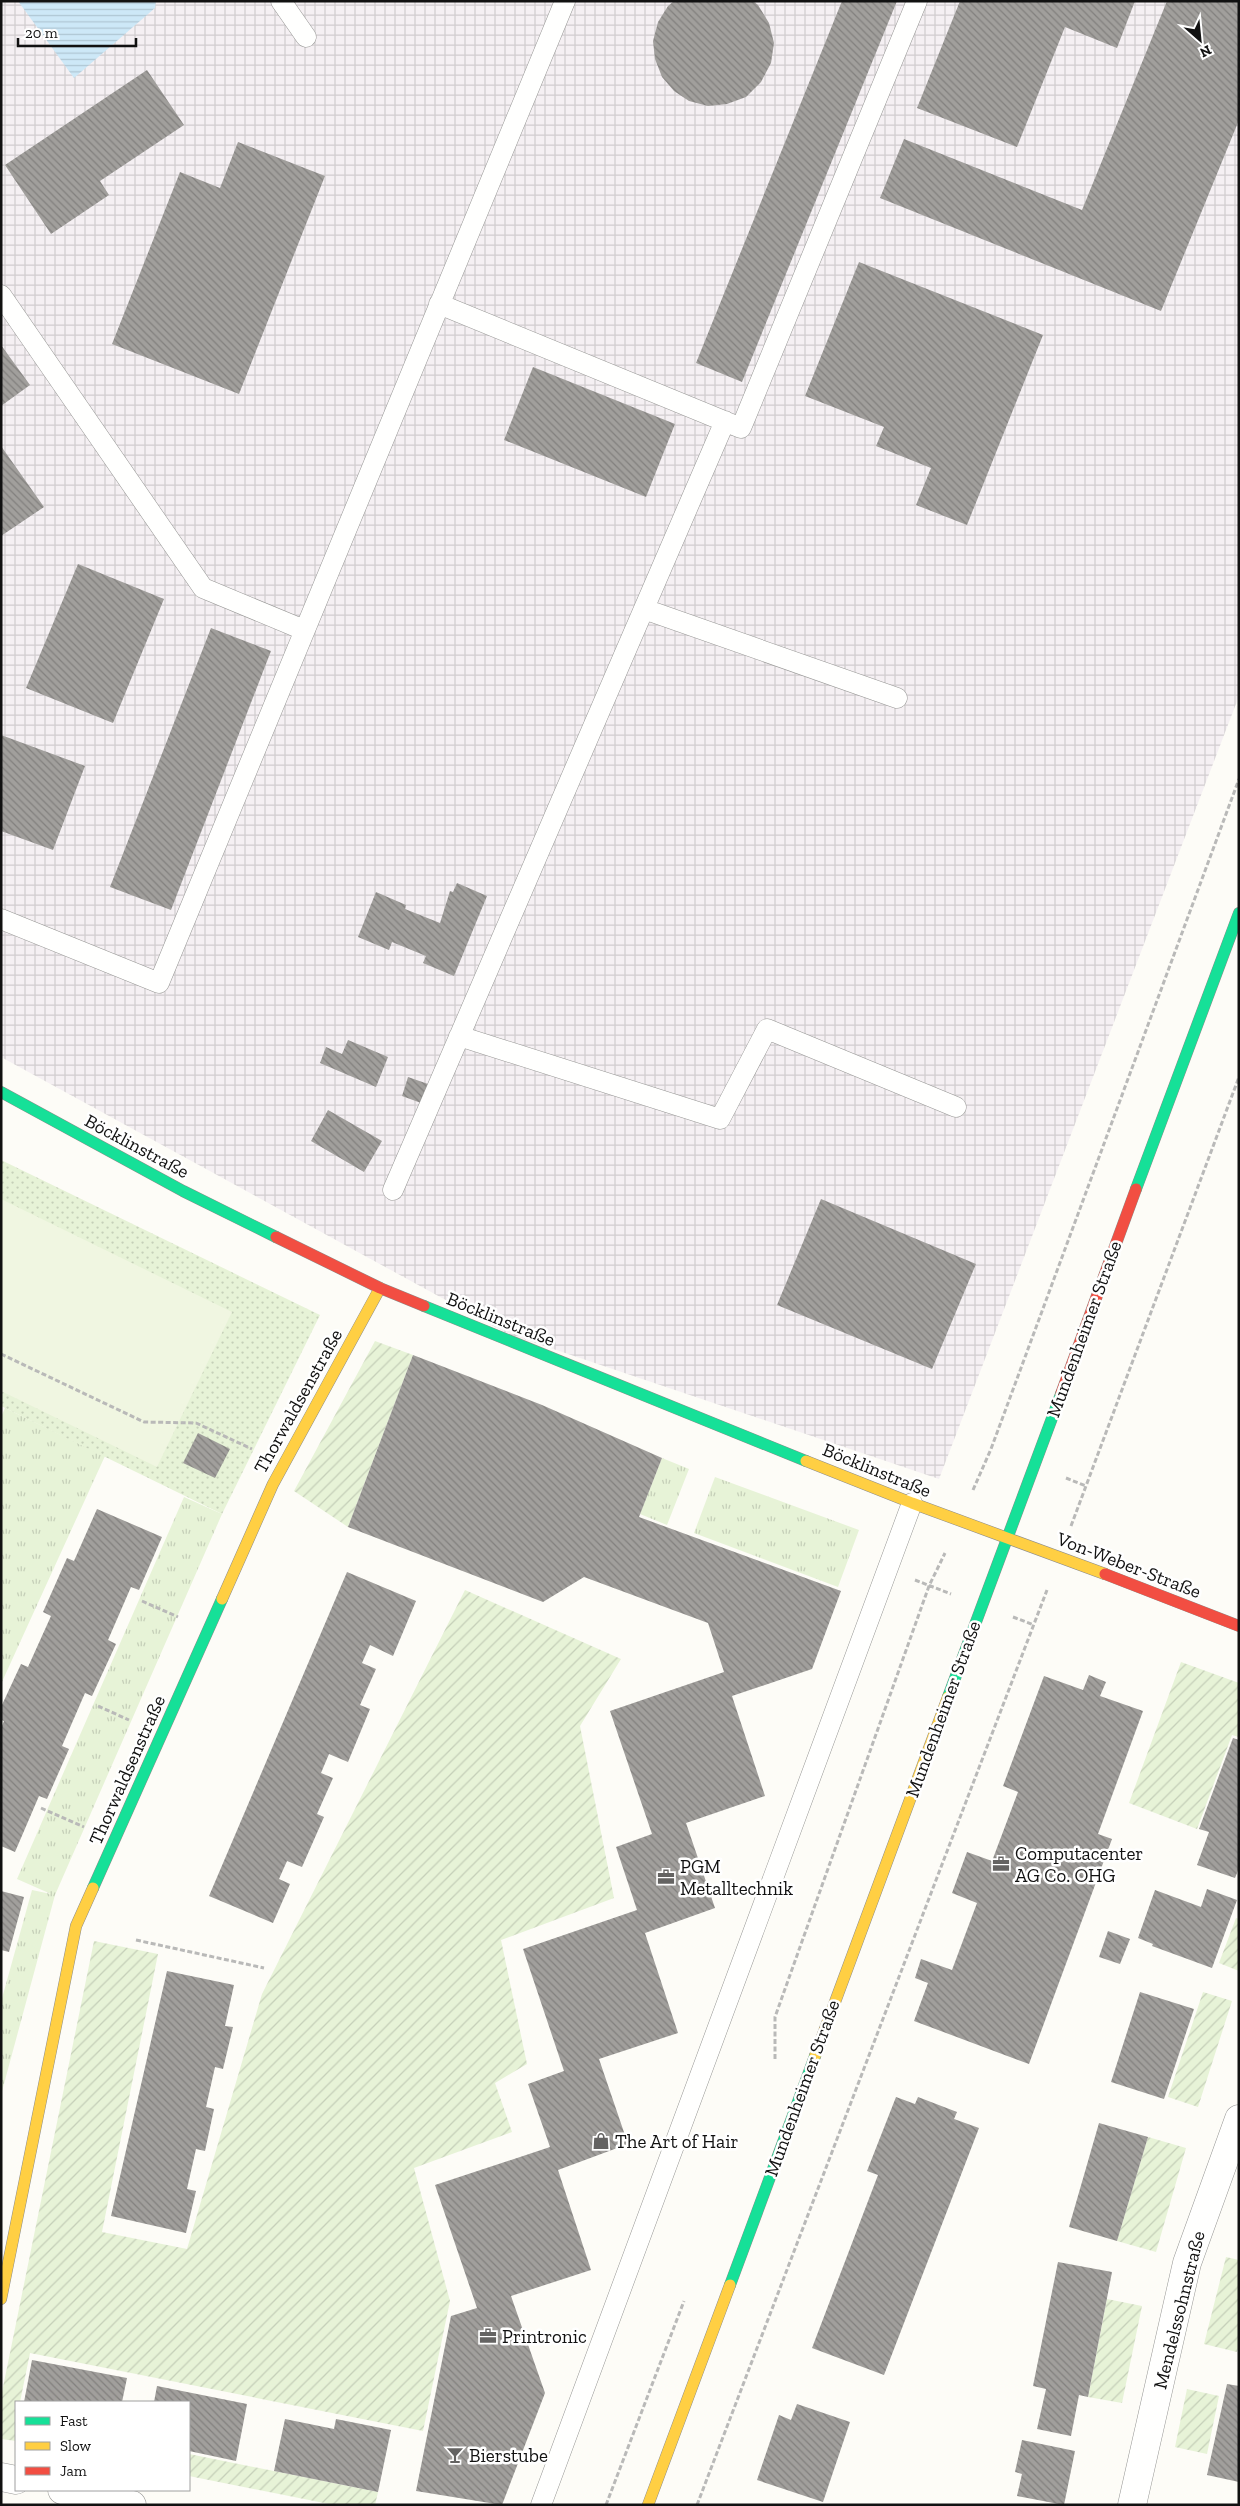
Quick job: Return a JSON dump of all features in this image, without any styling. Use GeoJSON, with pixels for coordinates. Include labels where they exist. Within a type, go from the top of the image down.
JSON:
{"type":"FeatureCollection","features":[{"type":"Feature","properties":{"kind":"street","name":"Mundenheimer Straße"},"geometry":{"type":"LineString","coordinates":[[648,2505],[1239,913]]}},
{"type":"Feature","properties":{"kind":"street","name":"Böcklinstraße"},"geometry":{"type":"LineString","coordinates":[[1,1092],[182,1191],[380,1288],[628,1390],[1006,1539]]}},
{"type":"Feature","properties":{"kind":"street","name":"Thorwaldsenstraße"},"geometry":{"type":"LineString","coordinates":[[1,2299],[76,1926],[284,1464],[380,1288]]}},
{"type":"Feature","properties":{"kind":"street","name":"Von-Weber-Straße"},"geometry":{"type":"LineString","coordinates":[[1006,1539],[1060,1557],[1239,1626]]}},
{"type":"Feature","properties":{"kind":"street","name":"Mendelssohnstraße"},"geometry":{"type":"LineString","coordinates":[[1132,2505],[1187,2263],[1239,2119]]}},
{"type":"Feature","properties":{"kind":"street"},"geometry":{"type":"LineString","coordinates":[[1,2477],[15,2480]]}},
{"type":"Feature","properties":{"kind":"street"},"geometry":{"type":"LineString","coordinates":[[67,2491],[132,2505]]}},
{"type":"Feature","properties":{"kind":"lane"},"geometry":{"type":"LineString","coordinates":[[281,1],[306,37]]}},
{"type":"Feature","properties":{"kind":"lane"},"geometry":{"type":"LineString","coordinates":[[1,918],[159,983],[565,1]]}},
{"type":"Feature","properties":{"kind":"lane"},"geometry":{"type":"LineString","coordinates":[[439,304],[741,428],[917,1]]}},
{"type":"Feature","properties":{"kind":"lane"},"geometry":{"type":"LineString","coordinates":[[1,295],[203,588],[304,630]]}},
{"type":"Feature","properties":{"kind":"lane"},"geometry":{"type":"LineString","coordinates":[[392,1190],[724,422]]}},
{"type":"Feature","properties":{"kind":"lane"},"geometry":{"type":"LineString","coordinates":[[644,609],[897,698]]}},
{"type":"Feature","properties":{"kind":"lane"},"geometry":{"type":"LineString","coordinates":[[459,1036],[720,1119],[767,1029],[956,1107]]}},
{"type":"Feature","properties":{"kind":"lane"},"geometry":{"type":"LineString","coordinates":[[541,2505],[912,1503]]}},
{"type":"Feature","properties":{"kind":"path"},"geometry":{"type":"LineString","coordinates":[[775,2064],[776,2017],[930,1586],[991,1449],[1239,779]]}},
{"type":"Feature","properties":{"kind":"path"},"geometry":{"type":"LineString","coordinates":[[697,2505],[1060,1557],[1239,1077]]}},
{"type":"Feature","properties":{"kind":"path"},"geometry":{"type":"LineString","coordinates":[[1,1354],[144,1422],[196,1423],[284,1464]]}},
{"type":"Feature","properties":{"kind":"path"},"geometry":{"type":"LineString","coordinates":[[41,1808],[114,1840]]}},
{"type":"Feature","properties":{"kind":"path"},"geometry":{"type":"LineString","coordinates":[[136,1940],[264,1968]]}},
{"type":"Feature","properties":{"kind":"path"},"geometry":{"type":"LineString","coordinates":[[606,2505],[687,2293]]}},
{"type":"Feature","properties":{"kind":"shaded area"},"geometry":{"type":"Polygon","coordinates":[[[1,1],[1239,1],[1239,696],[939,1479],[506,1333],[1,1057],[1,1]]]}},
{"type":"Feature","properties":{"kind":"green space"},"geometry":{"type":"Polygon","coordinates":[[[1,1160],[320,1315],[222,1514],[1,1406],[1,1160]]]}},
{"type":"Feature","properties":{"kind":"green space"},"geometry":{"type":"Polygon","coordinates":[[[1,1199],[232,1312],[157,1467],[1,1391],[1,1199]]]}},
{"type":"Feature","properties":{"kind":"green space"},"geometry":{"type":"Polygon","coordinates":[[[375,1341],[413,1355],[348,1527],[294,1491],[375,1341]]]}},
{"type":"Feature","properties":{"kind":"green space"},"geometry":{"type":"Polygon","coordinates":[[[5,1408],[105,1456],[1,1684],[1,1417],[5,1408]]]}},
{"type":"Feature","properties":{"kind":"green space"},"geometry":{"type":"Polygon","coordinates":[[[662,1458],[689,1469],[667,1525],[640,1514],[662,1458]]]}},
{"type":"Feature","properties":{"kind":"green space"},"geometry":{"type":"Polygon","coordinates":[[[715,1477],[859,1530],[838,1587],[694,1533],[715,1477]]]}},
{"type":"Feature","properties":{"kind":"green space"},"geometry":{"type":"Polygon","coordinates":[[[184,1497],[222,1514],[55,1895],[1,2095],[1,2002],[32,1890],[51,1894],[17,1879],[184,1497]]]}},
{"type":"Feature","properties":{"kind":"green space"},"geometry":{"type":"Polygon","coordinates":[[[465,1590],[621,1659],[580,1726],[614,1898],[501,1940],[527,2064],[495,2083],[512,2132],[414,2168],[450,2301],[423,2431],[30,2353],[20,2401],[15,2401],[15,2441],[1,2439],[1,2397],[94,1941],[158,1954],[102,2232],[187,2249],[262,1994],[465,1590]]]}},
{"type":"Feature","properties":{"kind":"green space"},"geometry":{"type":"Polygon","coordinates":[[[1181,1662],[1239,1683],[1239,1737],[1232,1735],[1197,1829],[1129,1803],[1181,1662]]]}},
{"type":"Feature","properties":{"kind":"green space"},"geometry":{"type":"Polygon","coordinates":[[[1236,1918],[1239,1919],[1239,1971],[1219,1963],[1236,1918]]]}},
{"type":"Feature","properties":{"kind":"green space"},"geometry":{"type":"Polygon","coordinates":[[[1203,1992],[1232,2001],[1198,2107],[1168,2097],[1203,1992]]]}},
{"type":"Feature","properties":{"kind":"green space"},"geometry":{"type":"Polygon","coordinates":[[[1148,2137],[1186,2148],[1156,2252],[1117,2241],[1148,2137]]]}},
{"type":"Feature","properties":{"kind":"green space"},"geometry":{"type":"Polygon","coordinates":[[[1226,2257],[1239,2260],[1239,2343],[1237,2352],[1204,2344],[1226,2257]]]}},
{"type":"Feature","properties":{"kind":"green space"},"geometry":{"type":"Polygon","coordinates":[[[1107,2299],[1142,2306],[1122,2403],[1088,2397],[1107,2299]]]}},
{"type":"Feature","properties":{"kind":"green space"},"geometry":{"type":"Polygon","coordinates":[[[1187,2389],[1219,2396],[1207,2454],[1175,2447],[1187,2389]]]}},
{"type":"Feature","properties":{"kind":"green space"},"geometry":{"type":"Polygon","coordinates":[[[190,2454],[378,2492],[375,2505],[334,2505],[190,2476],[190,2454]]]}},
{"type":"Feature","properties":{"kind":"water"},"geometry":{"type":"Polygon","coordinates":[[[18,1],[156,1],[155,8],[74,78],[18,1]]]}},
{"type":"Feature","properties":{"kind":"building"},"geometry":{"type":"Polygon","coordinates":[[[674,1],[753,1],[758,5],[769,23],[774,43],[771,63],[761,82],[746,97],[727,104],[708,106],[689,101],[674,91],[662,77],[655,59],[653,41],[658,22],[668,6],[674,1]]]}},
{"type":"Feature","properties":{"kind":"building"},"geometry":{"type":"Polygon","coordinates":[[[842,1],[897,1],[742,382],[696,363],[842,1]]]}},
{"type":"Feature","properties":{"kind":"building"},"geometry":{"type":"Polygon","coordinates":[[[960,1],[1135,1],[1117,48],[1065,27],[1017,147],[917,108],[960,1]]]}},
{"type":"Feature","properties":{"kind":"building"},"geometry":{"type":"Polygon","coordinates":[[[1167,1],[1239,1],[1239,120],[1161,311],[880,198],[904,139],[1082,210],[1167,1]]]}},
{"type":"Feature","properties":{"kind":"building"},"geometry":{"type":"Polygon","coordinates":[[[147,70],[184,125],[100,181],[109,195],[51,234],[5,165],[147,70]]]}},
{"type":"Feature","properties":{"kind":"building"},"geometry":{"type":"Polygon","coordinates":[[[238,142],[325,176],[239,394],[112,344],[180,172],[220,188],[238,142]]]}},
{"type":"Feature","properties":{"kind":"building"},"geometry":{"type":"Polygon","coordinates":[[[859,262],[1043,335],[967,525],[916,505],[931,468],[876,446],[884,427],[805,396],[859,262]]]}},
{"type":"Feature","properties":{"kind":"building"},"geometry":{"type":"Polygon","coordinates":[[[1,345],[30,385],[1,406],[1,345]]]}},
{"type":"Feature","properties":{"kind":"building"},"geometry":{"type":"Polygon","coordinates":[[[533,367],[675,424],[646,497],[504,440],[533,367]]]}},
{"type":"Feature","properties":{"kind":"building"},"geometry":{"type":"Polygon","coordinates":[[[1,446],[44,507],[1,536],[1,446]]]}},
{"type":"Feature","properties":{"kind":"building"},"geometry":{"type":"Polygon","coordinates":[[[78,564],[164,599],[113,723],[26,688],[78,564]]]}},
{"type":"Feature","properties":{"kind":"building"},"geometry":{"type":"Polygon","coordinates":[[[211,628],[271,651],[171,910],[110,887],[211,628]]]}},
{"type":"Feature","properties":{"kind":"building"},"geometry":{"type":"Polygon","coordinates":[[[1,735],[85,766],[53,850],[1,831],[1,735]]]}},
{"type":"Feature","properties":{"kind":"building"},"geometry":{"type":"Polygon","coordinates":[[[457,883],[487,896],[454,976],[423,963],[426,956],[392,942],[389,950],[358,937],[376,892],[406,905],[405,909],[440,923],[450,891],[453,892],[457,883]]]}},
{"type":"Feature","properties":{"kind":"building"},"geometry":{"type":"Polygon","coordinates":[[[348,1040],[388,1057],[376,1087],[320,1063],[326,1047],[342,1054],[348,1040]]]}},
{"type":"Feature","properties":{"kind":"building"},"geometry":{"type":"Polygon","coordinates":[[[408,1077],[428,1084],[421,1103],[402,1096],[408,1077]]]}},
{"type":"Feature","properties":{"kind":"building"},"geometry":{"type":"Polygon","coordinates":[[[328,1110],[382,1141],[364,1172],[311,1141],[328,1110]]]}},
{"type":"Feature","properties":{"kind":"building"},"geometry":{"type":"Polygon","coordinates":[[[821,1199],[976,1264],[932,1369],[777,1305],[821,1199]]]}},
{"type":"Feature","properties":{"kind":"building"},"geometry":{"type":"Polygon","coordinates":[[[413,1355],[542,1405],[662,1458],[639,1517],[841,1591],[812,1669],[732,1696],[765,1796],[686,1823],[715,1908],[645,1933],[678,2033],[599,2059],[628,2144],[558,2170],[591,2270],[511,2296],[545,2393],[502,2505],[416,2491],[451,2316],[477,2308],[435,2185],[550,2147],[528,2084],[564,2071],[523,1949],[637,1910],[616,1847],[652,1834],[610,1711],[724,1672],[708,1623],[584,1577],[543,1602],[348,1527],[413,1355]]]}},
{"type":"Feature","properties":{"kind":"building"},"geometry":{"type":"Polygon","coordinates":[[[198,1433],[230,1449],[215,1478],[183,1463],[198,1433]]]}},
{"type":"Feature","properties":{"kind":"building"},"geometry":{"type":"Polygon","coordinates":[[[97,1509],[162,1537],[139,1590],[131,1587],[108,1640],[116,1644],[92,1696],[85,1693],[62,1746],[69,1749],[47,1799],[39,1796],[15,1852],[1,1846],[1,1728],[4,1721],[1,1720],[1,1707],[21,1664],[28,1667],[51,1616],[43,1612],[67,1558],[74,1561],[97,1509]]]}},
{"type":"Feature","properties":{"kind":"building"},"geometry":{"type":"Polygon","coordinates":[[[347,1572],[416,1601],[393,1656],[370,1645],[362,1663],[376,1669],[360,1705],[370,1709],[348,1762],[329,1754],[321,1773],[333,1778],[317,1814],[324,1817],[302,1867],[287,1861],[279,1879],[290,1884],[273,1923],[209,1896],[347,1572]]]}},
{"type":"Feature","properties":{"kind":"building"},"geometry":{"type":"Polygon","coordinates":[[[1089,1675],[1106,1682],[1100,1696],[1143,1711],[1098,1834],[1112,1839],[1029,2064],[914,2021],[928,1983],[915,1978],[921,1959],[952,1970],[977,1903],[952,1893],[967,1852],[992,1861],[1018,1792],[1003,1786],[1044,1676],[1083,1690],[1089,1675]]]}},
{"type":"Feature","properties":{"kind":"building"},"geometry":{"type":"Polygon","coordinates":[[[1233,1738],[1239,1740],[1239,1868],[1235,1878],[1197,1865],[1209,1832],[1199,1829],[1233,1738]]]}},
{"type":"Feature","properties":{"kind":"building"},"geometry":{"type":"Polygon","coordinates":[[[1207,1889],[1237,1900],[1212,1968],[1152,1946],[1153,1944],[1138,1938],[1155,1890],[1201,1907],[1207,1889]]]}},
{"type":"Feature","properties":{"kind":"building"},"geometry":{"type":"Polygon","coordinates":[[[1,1891],[24,1897],[9,1952],[1,1950],[1,1891]]]}},
{"type":"Feature","properties":{"kind":"building"},"geometry":{"type":"Polygon","coordinates":[[[1108,1931],[1130,1939],[1120,1964],[1099,1957],[1108,1931]]]}},
{"type":"Feature","properties":{"kind":"building"},"geometry":{"type":"Polygon","coordinates":[[[167,1971],[234,1985],[225,2026],[233,2027],[223,2069],[215,2067],[206,2107],[214,2109],[205,2151],[196,2149],[187,2189],[196,2191],[186,2233],[111,2216],[167,1971]]]}},
{"type":"Feature","properties":{"kind":"building"},"geometry":{"type":"Polygon","coordinates":[[[1140,1992],[1194,2009],[1164,2099],[1111,2082],[1140,1992]]]}},
{"type":"Feature","properties":{"kind":"building"},"geometry":{"type":"Polygon","coordinates":[[[896,2097],[915,2104],[918,2097],[957,2112],[954,2119],[979,2128],[884,2375],[812,2348],[878,2175],[867,2171],[896,2097]]]}},
{"type":"Feature","properties":{"kind":"building"},"geometry":{"type":"Polygon","coordinates":[[[1099,2123],[1148,2137],[1117,2241],[1069,2227],[1099,2123]]]}},
{"type":"Feature","properties":{"kind":"building"},"geometry":{"type":"Polygon","coordinates":[[[1058,2262],[1112,2272],[1088,2397],[1079,2395],[1071,2436],[1037,2429],[1046,2389],[1033,2386],[1058,2262]]]}},
{"type":"Feature","properties":{"kind":"building"},"geometry":{"type":"Polygon","coordinates":[[[32,2360],[127,2378],[122,2401],[24,2401],[32,2360]]]}},
{"type":"Feature","properties":{"kind":"building"},"geometry":{"type":"Polygon","coordinates":[[[1227,2384],[1239,2386],[1239,2482],[1207,2475],[1227,2384]]]}},
{"type":"Feature","properties":{"kind":"building"},"geometry":{"type":"Polygon","coordinates":[[[157,2386],[247,2404],[236,2461],[190,2451],[190,2401],[154,2401],[157,2386]]]}},
{"type":"Feature","properties":{"kind":"building"},"geometry":{"type":"Polygon","coordinates":[[[797,2404],[850,2422],[823,2502],[757,2480],[779,2415],[791,2420],[797,2404]]]}},
{"type":"Feature","properties":{"kind":"building"},"geometry":{"type":"Polygon","coordinates":[[[285,2419],[334,2429],[336,2419],[391,2430],[378,2492],[274,2471],[285,2419]]]}},
{"type":"Feature","properties":{"kind":"building"},"geometry":{"type":"Polygon","coordinates":[[[1022,2440],[1075,2451],[1064,2505],[1017,2496],[1022,2474],[1015,2472],[1022,2440]]]}},
{"type":"Feature","properties":{"kind":"traffic: fast"},"geometry":{"type":"LineString","coordinates":[[1136,1189],[1239,913]]}},
{"type":"Feature","properties":{"kind":"traffic: fast"},"geometry":{"type":"LineString","coordinates":[[1,1092],[183,1191],[276,1237]]}},
{"type":"Feature","properties":{"kind":"traffic: fast"},"geometry":{"type":"LineString","coordinates":[[424,1306],[806,1461]]}},
{"type":"Feature","properties":{"kind":"traffic: fast"},"geometry":{"type":"LineString","coordinates":[[948,1697],[1061,1394]]}},
{"type":"Feature","properties":{"kind":"traffic: fast"},"geometry":{"type":"LineString","coordinates":[[93,1888],[222,1599]]}},
{"type":"Feature","properties":{"kind":"traffic: fast"},"geometry":{"type":"LineString","coordinates":[[730,2285],[815,2056]]}},
{"type":"Feature","properties":{"kind":"traffic: slow"},"geometry":{"type":"LineString","coordinates":[[222,1599],[273,1484],[380,1288]]}},
{"type":"Feature","properties":{"kind":"traffic: slow"},"geometry":{"type":"LineString","coordinates":[[806,1461],[912,1503],[1105,1574]]}},
{"type":"Feature","properties":{"kind":"traffic: slow"},"geometry":{"type":"LineString","coordinates":[[815,2056],[948,1697]]}},
{"type":"Feature","properties":{"kind":"traffic: slow"},"geometry":{"type":"LineString","coordinates":[[1,2299],[76,1926],[93,1888]]}},
{"type":"Feature","properties":{"kind":"traffic: slow"},"geometry":{"type":"LineString","coordinates":[[648,2505],[730,2285]]}},
{"type":"Feature","properties":{"kind":"traffic: jam"},"geometry":{"type":"LineString","coordinates":[[1061,1394],[1136,1189]]}},
{"type":"Feature","properties":{"kind":"traffic: jam"},"geometry":{"type":"LineString","coordinates":[[276,1237],[380,1288],[424,1306]]}},
{"type":"Feature","properties":{"kind":"traffic: jam"},"geometry":{"type":"LineString","coordinates":[[1105,1574],[1239,1626]]}},
{"type":"Feature","properties":{"kind":"place","name":"Computacenter AG Co. OHG"},"geometry":{"type":"Point","coordinates":[1001,1864]}},
{"type":"Feature","properties":{"kind":"place","name":"PGM Metalltechnik"},"geometry":{"type":"Point","coordinates":[666,1877]}},
{"type":"Feature","properties":{"kind":"place","name":"The Art of Hair"},"geometry":{"type":"Point","coordinates":[601,2141]}},
{"type":"Feature","properties":{"kind":"place","name":"Printronic"},"geometry":{"type":"Point","coordinates":[488,2336]}},
{"type":"Feature","properties":{"kind":"place","name":"Bierstube"},"geometry":{"type":"Point","coordinates":[455,2455]}}]}
